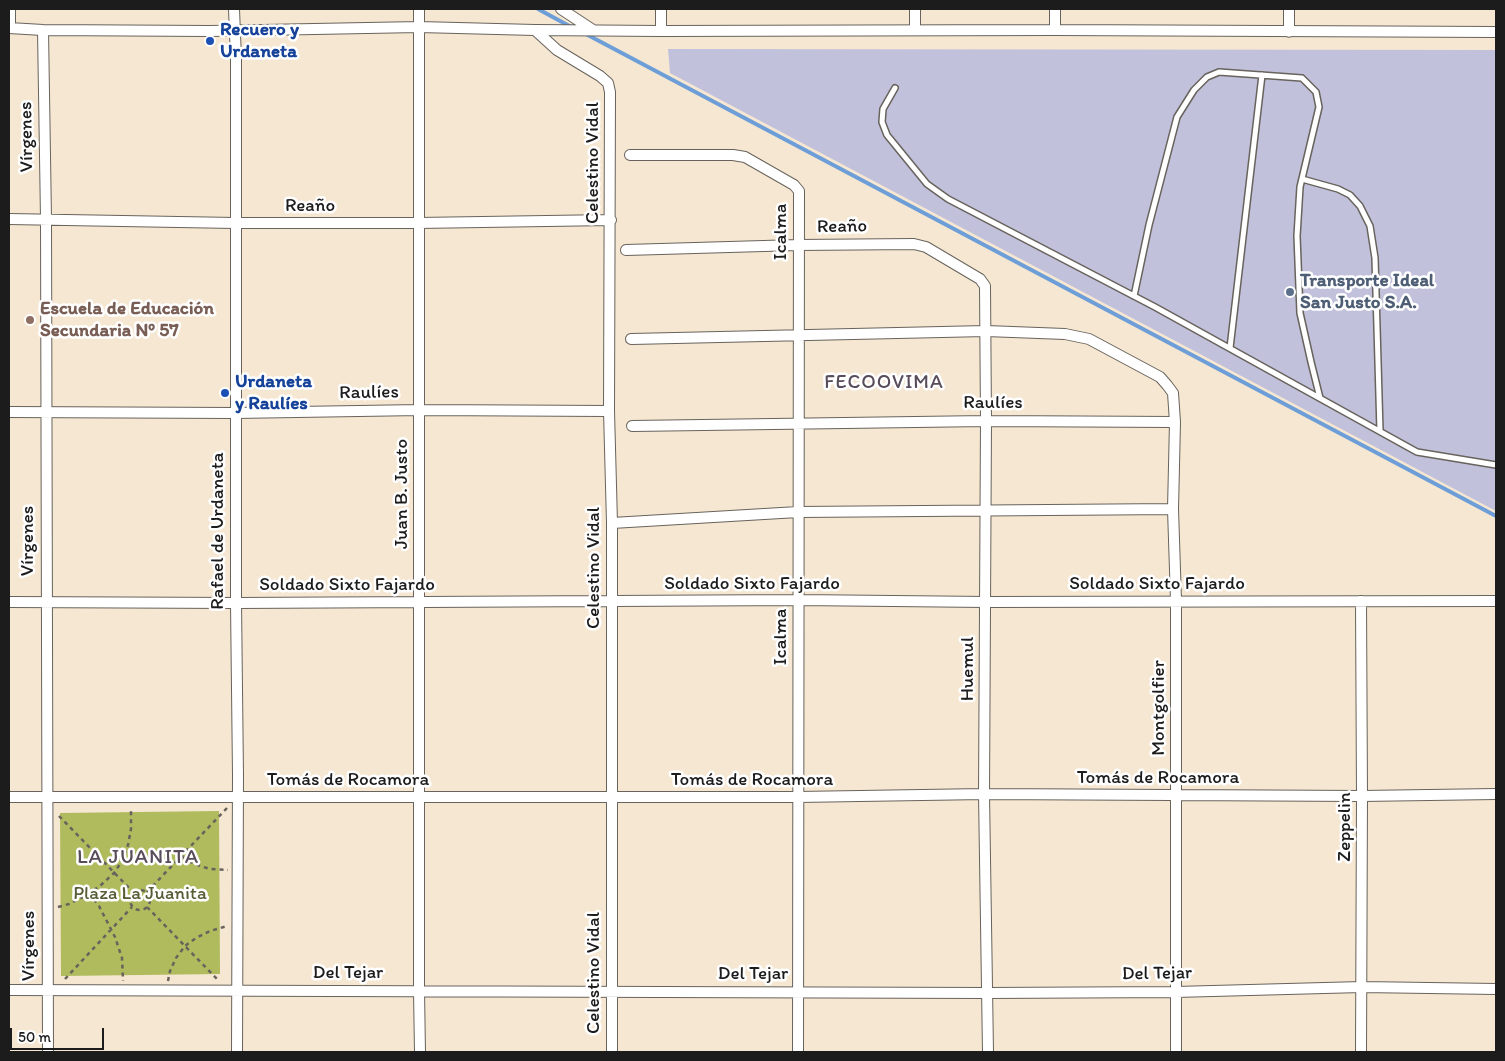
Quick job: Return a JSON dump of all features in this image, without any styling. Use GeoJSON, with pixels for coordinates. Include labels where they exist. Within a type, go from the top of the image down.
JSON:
{"type":"FeatureCollection","features":[{"type":"Feature","properties":{"kind":"street"},"geometry":{"type":"LineString","coordinates":[[10,9],[10,28],[43,30],[210,31],[419,27],[535,30],[1496,32]]}},
{"type":"Feature","properties":{"kind":"street","name":"Rafael de Urdaneta"},"geometry":{"type":"LineString","coordinates":[[234,9],[236,59],[235,413],[238,869],[233,990],[237,1052]]}},
{"type":"Feature","properties":{"kind":"street","name":"Juan B. Justo"},"geometry":{"type":"LineString","coordinates":[[419,9],[420,1052]]}},
{"type":"Feature","properties":{"kind":"street"},"geometry":{"type":"LineString","coordinates":[[561,9],[593,30]]}},
{"type":"Feature","properties":{"kind":"street"},"geometry":{"type":"LineString","coordinates":[[661,9],[661,30]]}},
{"type":"Feature","properties":{"kind":"street"},"geometry":{"type":"LineString","coordinates":[[915,9],[915,30]]}},
{"type":"Feature","properties":{"kind":"street"},"geometry":{"type":"LineString","coordinates":[[1056,9],[1056,30]]}},
{"type":"Feature","properties":{"kind":"street"},"geometry":{"type":"LineString","coordinates":[[1289,9],[1289,32]]}},
{"type":"Feature","properties":{"kind":"street","name":"Vírgenes"},"geometry":{"type":"LineString","coordinates":[[43,30],[46,219],[46,800],[50,990],[48,1052]]}},
{"type":"Feature","properties":{"kind":"street","name":"Celestino Vidal"},"geometry":{"type":"LineString","coordinates":[[535,30],[557,50],[600,76],[608,83],[610,92],[612,1052]]}},
{"type":"Feature","properties":{"kind":"street","name":"Icalma"},"geometry":{"type":"LineString","coordinates":[[630,155],[733,155],[745,157],[794,185],[798,191],[798,1052]]}},
{"type":"Feature","properties":{"kind":"street","name":"Reaño"},"geometry":{"type":"LineString","coordinates":[[9,219],[235,223],[611,220]]}},
{"type":"Feature","properties":{"kind":"street","name":"Reaño"},"geometry":{"type":"LineString","coordinates":[[626,250],[914,244],[926,247],[980,279],[985,286]]}},
{"type":"Feature","properties":{"kind":"street","name":"Huemul"},"geometry":{"type":"LineString","coordinates":[[985,286],[986,602],[984,794],[988,1052]]}},
{"type":"Feature","properties":{"kind":"street"},"geometry":{"type":"LineString","coordinates":[[631,339],[986,331]]}},
{"type":"Feature","properties":{"kind":"street","name":"Montgolfier"},"geometry":{"type":"LineString","coordinates":[[986,331],[1065,334],[1089,339],[1160,377],[1173,393],[1173,509],[1176,601],[1176,1052]]}},
{"type":"Feature","properties":{"kind":"street","name":"Raulíes"},"geometry":{"type":"LineString","coordinates":[[9,412],[610,411]]}},
{"type":"Feature","properties":{"kind":"street","name":"Raulíes"},"geometry":{"type":"LineString","coordinates":[[632,426],[986,421],[1174,422]]}},
{"type":"Feature","properties":{"kind":"street"},"geometry":{"type":"LineString","coordinates":[[612,523],[798,512],[1173,509]]}},
{"type":"Feature","properties":{"kind":"street","name":"Soldado Sixto Fajardo"},"geometry":{"type":"LineString","coordinates":[[9,602],[236,603],[798,600],[1496,602]]}},
{"type":"Feature","properties":{"kind":"street","name":"Zeppelin"},"geometry":{"type":"LineString","coordinates":[[1361,601],[1361,1052]]}},
{"type":"Feature","properties":{"kind":"street","name":"Tomás de Rocamora"},"geometry":{"type":"LineString","coordinates":[[9,797],[46,800],[129,797],[798,798],[984,794],[1362,796],[1496,794]]}},
{"type":"Feature","properties":{"kind":"street","name":"Del Tejar"},"geometry":{"type":"LineString","coordinates":[[9,990],[987,993],[1175,992],[1362,987],[1496,989]]}},
{"type":"Feature","properties":{"kind":"lane"},"geometry":{"type":"LineString","coordinates":[[1134,296],[1149,225],[1177,117],[1194,90],[1207,77],[1219,72],[1302,78],[1316,92],[1319,107],[1300,187],[1297,236],[1300,313],[1320,398]]}},
{"type":"Feature","properties":{"kind":"lane"},"geometry":{"type":"LineString","coordinates":[[1230,348],[1262,75]]}},
{"type":"Feature","properties":{"kind":"lane"},"geometry":{"type":"LineString","coordinates":[[895,88],[883,109],[882,122],[887,135],[927,184],[948,199],[1134,296],[1417,452],[1496,465]]}},
{"type":"Feature","properties":{"kind":"lane"},"geometry":{"type":"LineString","coordinates":[[1302,179],[1338,189],[1350,195],[1360,206],[1370,226],[1375,258],[1380,431]]}},
{"type":"Feature","properties":{"kind":"path"},"geometry":{"type":"LineString","coordinates":[[47,907],[69,904],[101,885],[114,873],[122,861],[128,845],[131,829],[129,797]]}},
{"type":"Feature","properties":{"kind":"path"},"geometry":{"type":"LineString","coordinates":[[147,892],[238,797]]}},
{"type":"Feature","properties":{"kind":"path"},"geometry":{"type":"LineString","coordinates":[[46,800],[132,892]]}},
{"type":"Feature","properties":{"kind":"path"},"geometry":{"type":"LineString","coordinates":[[176,852],[200,866],[210,869],[238,869]]}},
{"type":"Feature","properties":{"kind":"path"},"geometry":{"type":"LineString","coordinates":[[132,892],[138,890],[147,892]]}},
{"type":"Feature","properties":{"kind":"path"},"geometry":{"type":"LineString","coordinates":[[132,892],[129,901],[132,907],[138,910],[147,907],[150,902],[147,892]]}},
{"type":"Feature","properties":{"kind":"path"},"geometry":{"type":"LineString","coordinates":[[89,893],[112,929],[122,958],[123,990]]}},
{"type":"Feature","properties":{"kind":"path"},"geometry":{"type":"LineString","coordinates":[[50,990],[132,907]]}},
{"type":"Feature","properties":{"kind":"path"},"geometry":{"type":"LineString","coordinates":[[147,907],[185,946],[233,990]]}},
{"type":"Feature","properties":{"kind":"path"},"geometry":{"type":"LineString","coordinates":[[166,990],[170,971],[176,958],[185,946],[210,931],[237,924]]}},
{"type":"Feature","properties":{"kind":"shaded area","name":"Transporte Ideal San Justo S.A."},"geometry":{"type":"Polygon","coordinates":[[[668,49],[1496,50],[1496,511],[670,73],[668,49]]]}},
{"type":"Feature","properties":{"kind":"green space","name":"Plaza La Juanita"},"geometry":{"type":"Polygon","coordinates":[[[219,811],[220,974],[61,976],[60,813],[219,811]]]}},
{"type":"Feature","properties":{"kind":"waterway"},"geometry":{"type":"LineString","coordinates":[[538,9],[573,28]]}},
{"type":"Feature","properties":{"kind":"waterway"},"geometry":{"type":"LineString","coordinates":[[584,33],[1496,516]]}},
{"type":"Feature","properties":{"kind":"place","name":"Recuero y Urdaneta"},"geometry":{"type":"Point","coordinates":[210,41]}},
{"type":"Feature","properties":{"kind":"place","name":"Transporte Ideal San Justo S.A."},"geometry":{"type":"Point","coordinates":[1290,292]}},
{"type":"Feature","properties":{"kind":"place","name":"Escuela de Educación Secundaria Nº 57"},"geometry":{"type":"Point","coordinates":[30,320]}},
{"type":"Feature","properties":{"kind":"place","name":"Urdaneta y Raulíes"},"geometry":{"type":"Point","coordinates":[225,393]}},
{"type":"Feature","properties":{"kind":"district","name":"FECOOVIMA"},"geometry":{"type":"Point","coordinates":[884,383]}},
{"type":"Feature","properties":{"kind":"district","name":"LA JUANITA"},"geometry":{"type":"Point","coordinates":[138,858]}}]}
